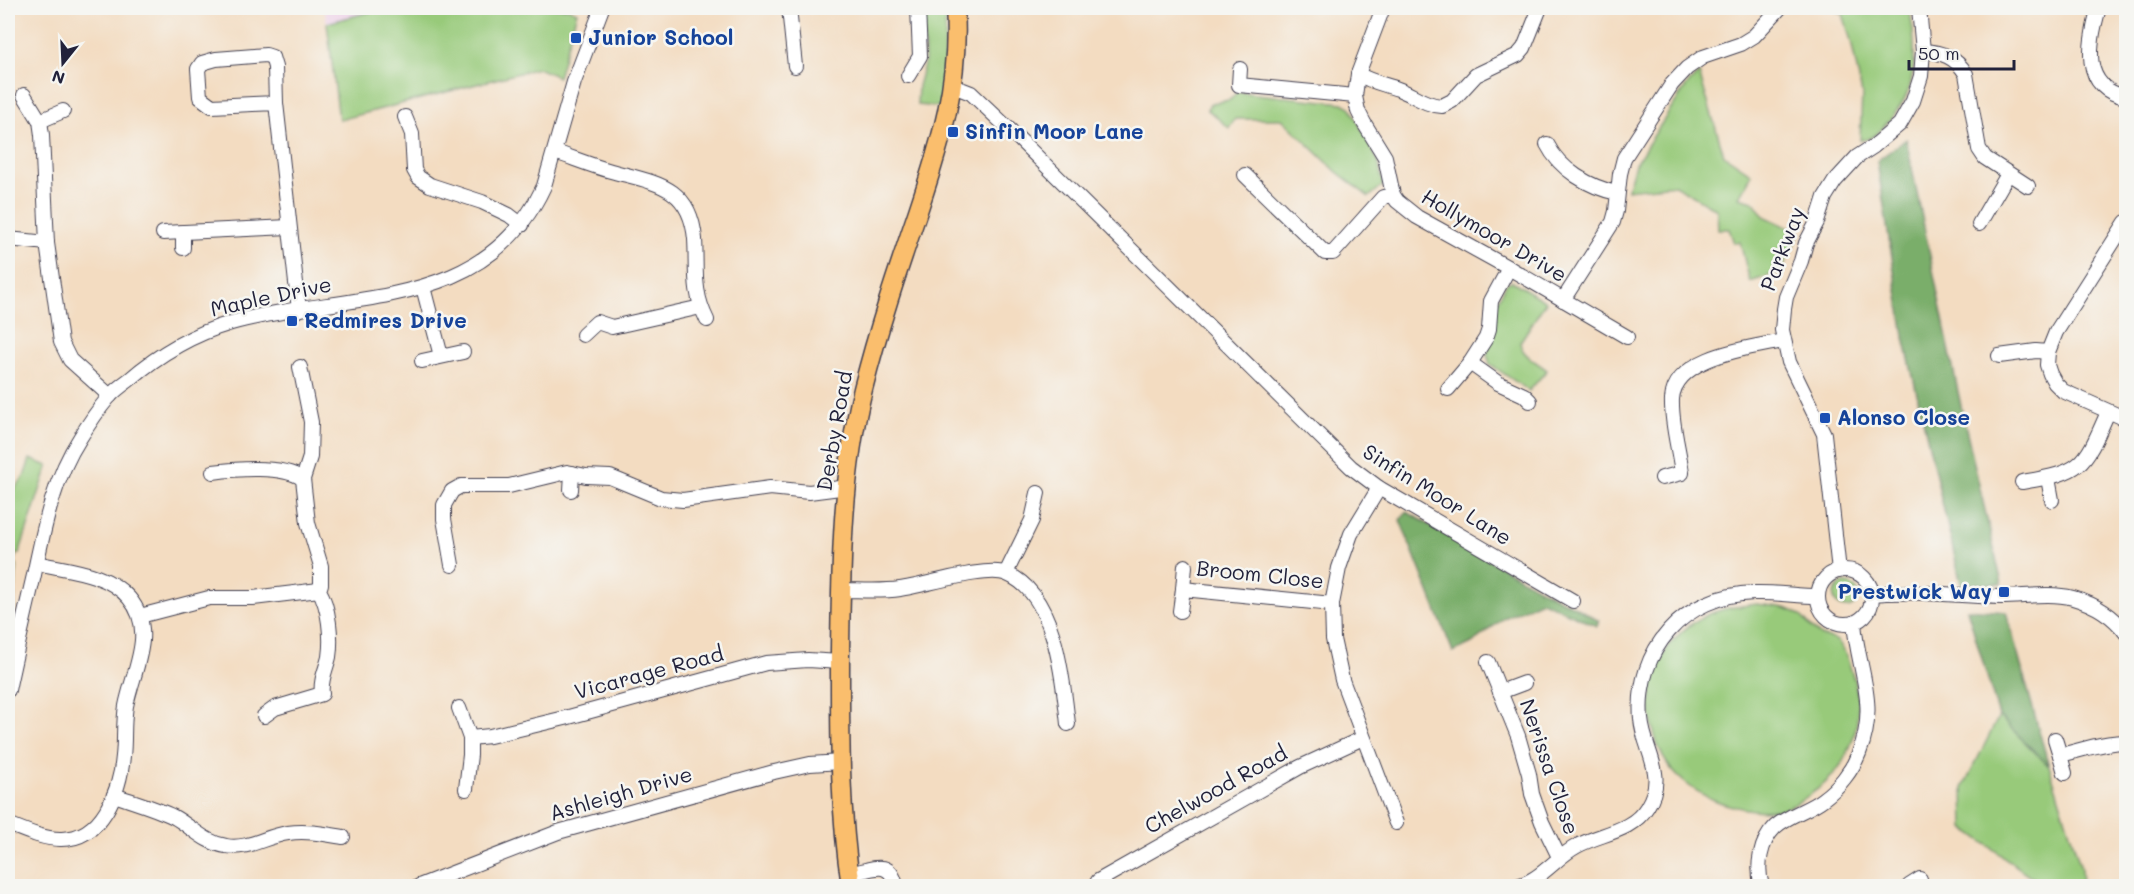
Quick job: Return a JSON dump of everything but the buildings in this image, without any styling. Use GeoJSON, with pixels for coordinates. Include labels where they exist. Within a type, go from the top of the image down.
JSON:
{"type":"FeatureCollection","features":[{"type":"Feature","properties":{"kind":"main road","name":"Derby Road"},"geometry":{"type":"LineString","coordinates":[[850,880],[844,844],[840,791],[841,590],[847,490],[862,390],[932,172],[948,113],[957,37],[956,8]]}},
{"type":"Feature","properties":{"kind":"street","name":"Maple Drive"},"geometry":{"type":"LineString","coordinates":[[8,690],[13,638],[37,563],[60,475],[79,440],[110,396],[157,357],[184,342],[231,323],[423,287],[472,267],[496,250],[522,225],[544,186],[574,82],[602,8]]}},
{"type":"Feature","properties":{"kind":"street"},"geometry":{"type":"LineString","coordinates":[[789,8],[795,66]]}},
{"type":"Feature","properties":{"kind":"street"},"geometry":{"type":"LineString","coordinates":[[908,76],[920,56],[918,8]]}},
{"type":"Feature","properties":{"kind":"street","name":"Hollymoor Drive"},"geometry":{"type":"LineString","coordinates":[[1383,8],[1358,74],[1355,96],[1358,111],[1385,157],[1393,195],[1405,209],[1417,217],[1627,337]]}},
{"type":"Feature","properties":{"kind":"street"},"geometry":{"type":"LineString","coordinates":[[1358,74],[1369,81],[1400,90],[1424,103],[1443,106],[1452,101],[1468,81],[1476,75],[1518,55],[1524,48],[1540,8]]}},
{"type":"Feature","properties":{"kind":"street"},"geometry":{"type":"LineString","coordinates":[[1563,300],[1613,222],[1624,158],[1672,84],[1687,68],[1703,57],[1741,44],[1754,36],[1780,8]]}},
{"type":"Feature","properties":{"kind":"street","name":"Parkway"},"geometry":{"type":"LineString","coordinates":[[1839,571],[1824,434],[1789,362],[1783,341],[1782,319],[1786,297],[1825,197],[1845,168],[1900,124],[1907,115],[1918,89],[1923,51],[1919,8]]}},
{"type":"Feature","properties":{"kind":"street"},"geometry":{"type":"LineString","coordinates":[[2099,8],[2090,51],[2093,69],[2099,82],[2108,91],[2127,97]]}},
{"type":"Feature","properties":{"kind":"street"},"geometry":{"type":"LineString","coordinates":[[1923,51],[1944,54],[1960,65],[1966,74],[1979,149],[1985,158],[2028,186]]}},
{"type":"Feature","properties":{"kind":"street"},"geometry":{"type":"LineString","coordinates":[[276,103],[212,106],[200,97],[198,69],[202,63],[216,59],[266,55],[272,57],[275,67],[276,103],[299,310]]}},
{"type":"Feature","properties":{"kind":"street"},"geometry":{"type":"LineString","coordinates":[[1240,69],[1239,85],[1355,96]]}},
{"type":"Feature","properties":{"kind":"street","name":"Sinfin Moor Lane"},"geometry":{"type":"LineString","coordinates":[[953,86],[971,93],[1351,467],[1379,488],[1573,601]]}},
{"type":"Feature","properties":{"kind":"street"},"geometry":{"type":"LineString","coordinates":[[24,95],[40,121],[47,243],[54,305],[64,351],[78,368],[110,396]]}},
{"type":"Feature","properties":{"kind":"street"},"geometry":{"type":"LineString","coordinates":[[40,121],[63,111]]}},
{"type":"Feature","properties":{"kind":"street"},"geometry":{"type":"LineString","coordinates":[[405,117],[412,134],[414,170],[418,177],[430,185],[482,202],[509,215],[522,225]]}},
{"type":"Feature","properties":{"kind":"street"},"geometry":{"type":"LineString","coordinates":[[1547,144],[1552,155],[1588,184],[1617,193]]}},
{"type":"Feature","properties":{"kind":"street"},"geometry":{"type":"LineString","coordinates":[[555,152],[607,170],[660,184],[676,195],[688,210],[693,224],[695,279],[704,314],[612,327],[597,322],[583,335]]}},
{"type":"Feature","properties":{"kind":"street"},"geometry":{"type":"LineString","coordinates":[[1979,224],[2008,174]]}},
{"type":"Feature","properties":{"kind":"street"},"geometry":{"type":"LineString","coordinates":[[1245,175],[1325,253],[1333,253],[1383,197],[1393,195]]}},
{"type":"Feature","properties":{"kind":"street"},"geometry":{"type":"LineString","coordinates":[[2127,222],[2056,332],[2048,352],[2047,365],[2055,383],[2073,397],[2127,419]]}},
{"type":"Feature","properties":{"kind":"street"},"geometry":{"type":"LineString","coordinates":[[163,233],[289,227]]}},
{"type":"Feature","properties":{"kind":"street"},"geometry":{"type":"LineString","coordinates":[[183,232],[183,248]]}},
{"type":"Feature","properties":{"kind":"street"},"geometry":{"type":"LineString","coordinates":[[8,240],[47,243]]}},
{"type":"Feature","properties":{"kind":"street"},"geometry":{"type":"LineString","coordinates":[[1448,389],[1470,363],[1486,338],[1491,301],[1509,268]]}},
{"type":"Feature","properties":{"kind":"street"},"geometry":{"type":"LineString","coordinates":[[423,287],[441,356]]}},
{"type":"Feature","properties":{"kind":"street"},"geometry":{"type":"LineString","coordinates":[[1662,478],[1682,473],[1672,398],[1682,375],[1692,367],[1710,359],[1783,341]]}},
{"type":"Feature","properties":{"kind":"street"},"geometry":{"type":"LineString","coordinates":[[1999,356],[2036,351],[2048,352]]}},
{"type":"Feature","properties":{"kind":"street"},"geometry":{"type":"LineString","coordinates":[[422,362],[463,352]]}},
{"type":"Feature","properties":{"kind":"street"},"geometry":{"type":"LineString","coordinates":[[1470,363],[1497,383],[1524,395],[1530,401]]}},
{"type":"Feature","properties":{"kind":"street"},"geometry":{"type":"LineString","coordinates":[[264,716],[275,708],[322,694],[320,684],[329,656],[330,640],[325,604],[319,590],[321,566],[308,523],[303,478],[310,457],[311,422],[300,368]]}},
{"type":"Feature","properties":{"kind":"street"},"geometry":{"type":"LineString","coordinates":[[2022,482],[2071,471],[2082,463],[2108,411]]}},
{"type":"Feature","properties":{"kind":"street"},"geometry":{"type":"LineString","coordinates":[[213,472],[255,469],[292,474],[303,478]]}},
{"type":"Feature","properties":{"kind":"street"},"geometry":{"type":"LineString","coordinates":[[452,565],[444,511],[446,499],[452,491],[461,486],[509,486],[557,473],[572,473],[610,477],[661,498],[683,500],[770,488],[809,492],[840,488],[847,490]]}},
{"type":"Feature","properties":{"kind":"street"},"geometry":{"type":"LineString","coordinates":[[571,490],[572,473]]}},
{"type":"Feature","properties":{"kind":"street"},"geometry":{"type":"LineString","coordinates":[[2048,478],[2052,500]]}},
{"type":"Feature","properties":{"kind":"street"},"geometry":{"type":"LineString","coordinates":[[1379,488],[1351,534],[1339,568],[1332,604],[1333,639],[1342,680],[1396,824]]}},
{"type":"Feature","properties":{"kind":"street"},"geometry":{"type":"LineString","coordinates":[[1006,573],[1032,520],[1038,493]]}},
{"type":"Feature","properties":{"kind":"street"},"geometry":{"type":"LineString","coordinates":[[8,824],[53,838],[71,838],[97,824],[114,795],[123,762],[126,708],[142,652],[140,616],[130,599],[110,582],[37,563]]}},
{"type":"Feature","properties":{"kind":"street","name":"Broom Close"},"geometry":{"type":"LineString","coordinates":[[1180,611],[1185,566]]}},
{"type":"Feature","properties":{"kind":"street"},"geometry":{"type":"LineString","coordinates":[[1839,571],[1857,573],[1865,578],[1872,594],[1872,603],[1868,612],[1854,623],[1846,624],[1830,620],[1819,605],[1818,596],[1824,580],[1839,571]]}},
{"type":"Feature","properties":{"kind":"street"},"geometry":{"type":"LineString","coordinates":[[841,590],[898,590],[971,574],[1006,573],[1024,585],[1049,624],[1058,649],[1068,724]]}},
{"type":"Feature","properties":{"kind":"street","name":"Broom Close"},"geometry":{"type":"LineString","coordinates":[[1183,589],[1332,604]]}},
{"type":"Feature","properties":{"kind":"street"},"geometry":{"type":"LineString","coordinates":[[140,616],[209,598],[253,598],[319,590]]}},
{"type":"Feature","properties":{"kind":"street"},"geometry":{"type":"LineString","coordinates":[[1872,594],[1926,592],[1982,597],[2058,595],[2093,605],[2112,618],[2127,633]]}},
{"type":"Feature","properties":{"kind":"street"},"geometry":{"type":"LineString","coordinates":[[1517,886],[1537,876],[1559,857],[1578,845],[1632,823],[1647,808],[1657,776],[1641,721],[1642,684],[1654,651],[1678,621],[1702,606],[1742,594],[1818,596]]}},
{"type":"Feature","properties":{"kind":"street"},"geometry":{"type":"LineString","coordinates":[[1762,886],[1759,875],[1760,854],[1769,834],[1776,826],[1821,801],[1839,784],[1853,765],[1862,747],[1866,733],[1868,701],[1855,640],[1854,623]]}},
{"type":"Feature","properties":{"kind":"street","name":"Vicarage Road"},"geometry":{"type":"LineString","coordinates":[[470,738],[490,736],[565,718],[766,663],[799,660],[840,662]]}},
{"type":"Feature","properties":{"kind":"street","name":"Nerissa Close"},"geometry":{"type":"LineString","coordinates":[[1488,662],[1521,745],[1535,804],[1559,857]]}},
{"type":"Feature","properties":{"kind":"street","name":"Nerissa Close"},"geometry":{"type":"LineString","coordinates":[[1500,692],[1524,683]]}},
{"type":"Feature","properties":{"kind":"street"},"geometry":{"type":"LineString","coordinates":[[459,708],[470,738],[466,789]]}},
{"type":"Feature","properties":{"kind":"street","name":"Chelwood Road"},"geometry":{"type":"LineString","coordinates":[[1095,886],[1098,881],[1300,767],[1363,738]]}},
{"type":"Feature","properties":{"kind":"street"},"geometry":{"type":"LineString","coordinates":[[2055,739],[2065,773]]}},
{"type":"Feature","properties":{"kind":"street"},"geometry":{"type":"LineString","coordinates":[[2060,755],[2127,742]]}},
{"type":"Feature","properties":{"kind":"street","name":"Ashleigh Drive"},"geometry":{"type":"LineString","coordinates":[[419,886],[558,832],[774,772],[810,764],[841,762]]}},
{"type":"Feature","properties":{"kind":"street"},"geometry":{"type":"LineString","coordinates":[[114,795],[166,813],[210,841],[227,846],[244,846],[277,835],[298,832],[343,837]]}},
{"type":"Feature","properties":{"kind":"street","name":"Derby Road"},"geometry":{"type":"LineString","coordinates":[[850,880],[880,867],[887,868],[892,873],[896,886]]}},
{"type":"Feature","properties":{"kind":"shaded area"},"geometry":{"type":"Polygon","coordinates":[[[324,8],[385,8],[327,23],[324,8]]]}},
{"type":"Feature","properties":{"kind":"green space"},"geometry":{"type":"Polygon","coordinates":[[[385,8],[568,8],[577,12],[558,77],[538,68],[339,120],[327,23],[385,8]]]}},
{"type":"Feature","properties":{"kind":"green space"},"geometry":{"type":"Polygon","coordinates":[[[923,8],[946,8],[941,107],[917,105],[918,86],[925,61],[923,8]]]}},
{"type":"Feature","properties":{"kind":"green space"},"geometry":{"type":"Polygon","coordinates":[[[1830,8],[1909,8],[1914,50],[1913,72],[1908,92],[1899,109],[1875,135],[1868,139],[1860,140],[1862,94],[1851,41],[1843,14],[1830,8]]]}},
{"type":"Feature","properties":{"kind":"green space"},"geometry":{"type":"Polygon","coordinates":[[[1699,73],[1724,155],[1752,174],[1739,197],[1753,201],[1764,216],[1800,233],[1781,272],[1750,282],[1740,242],[1734,243],[1729,229],[1718,229],[1717,210],[1675,185],[1627,190],[1635,164],[1686,86],[1699,73]]]}},
{"type":"Feature","properties":{"kind":"green space"},"geometry":{"type":"Polygon","coordinates":[[[1237,92],[1343,103],[1350,107],[1378,161],[1383,185],[1369,197],[1337,172],[1282,119],[1235,119],[1229,128],[1207,109],[1211,103],[1230,100],[1237,92]]]}},
{"type":"Feature","properties":{"kind":"green space"},"geometry":{"type":"Polygon","coordinates":[[[1906,139],[1962,411],[2002,584],[1961,584],[1905,342],[1877,161],[1906,139]]]}},
{"type":"Feature","properties":{"kind":"green space"},"geometry":{"type":"Polygon","coordinates":[[[1512,281],[1546,302],[1520,342],[1523,351],[1547,370],[1529,391],[1490,364],[1487,355],[1493,309],[1507,283],[1512,281]]]}},
{"type":"Feature","properties":{"kind":"green space"},"geometry":{"type":"Polygon","coordinates":[[[30,459],[48,466],[19,554],[16,554],[13,614],[8,619],[8,497],[24,477],[30,459]]]}},
{"type":"Feature","properties":{"kind":"green space"},"geometry":{"type":"Polygon","coordinates":[[[1407,512],[1599,621],[1597,626],[1542,601],[1504,618],[1472,643],[1453,652],[1400,520],[1407,512]]]}},
{"type":"Feature","properties":{"kind":"green space"},"geometry":{"type":"Polygon","coordinates":[[[1846,584],[1855,587],[1858,596],[1855,605],[1846,608],[1837,605],[1834,596],[1837,587],[1846,584]]]}},
{"type":"Feature","properties":{"kind":"green space"},"geometry":{"type":"Polygon","coordinates":[[[1757,604],[1791,610],[1801,616],[1820,635],[1840,644],[1852,673],[1858,707],[1853,740],[1837,770],[1826,782],[1799,802],[1769,811],[1745,809],[1722,803],[1684,782],[1669,767],[1659,748],[1653,729],[1651,710],[1651,691],[1655,673],[1673,641],[1688,627],[1711,613],[1757,604]]]}},
{"type":"Feature","properties":{"kind":"green space"},"geometry":{"type":"Polygon","coordinates":[[[1967,609],[2006,612],[2049,766],[1999,716],[1967,609]]]}},
{"type":"Feature","properties":{"kind":"green space"},"geometry":{"type":"Polygon","coordinates":[[[1999,716],[2049,766],[2081,868],[2082,886],[2044,886],[1964,828],[1963,788],[1999,716]]]}},
{"type":"Feature","properties":{"kind":"place","name":"Junior School"},"geometry":{"type":"Point","coordinates":[576,38]}},
{"type":"Feature","properties":{"kind":"place","name":"Sinfin Moor Lane"},"geometry":{"type":"Point","coordinates":[953,132]}},
{"type":"Feature","properties":{"kind":"place","name":"Redmires Drive"},"geometry":{"type":"Point","coordinates":[292,321]}},
{"type":"Feature","properties":{"kind":"place","name":"Alonso Close"},"geometry":{"type":"Point","coordinates":[1825,418]}},
{"type":"Feature","properties":{"kind":"place","name":"Prestwick Way"},"geometry":{"type":"Point","coordinates":[2004,592]}}]}
